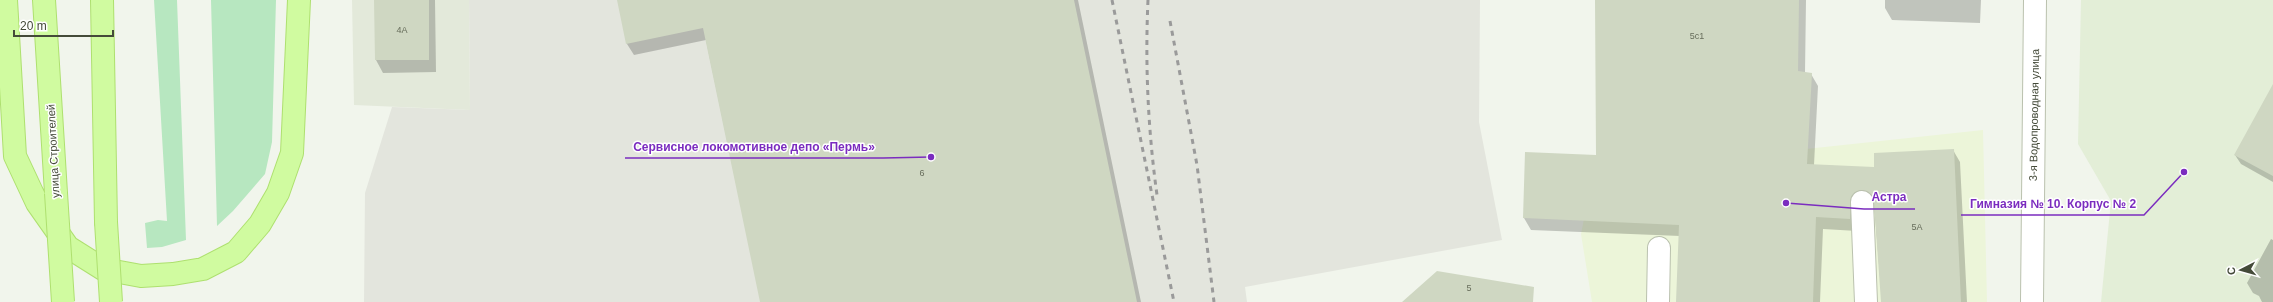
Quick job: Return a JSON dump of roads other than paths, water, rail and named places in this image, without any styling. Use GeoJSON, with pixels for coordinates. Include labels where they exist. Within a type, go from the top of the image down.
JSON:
{"type":"FeatureCollection","features":[{"type":"Feature","properties":{"kind":"main road"},"geometry":{"type":"LineString","coordinates":[[6,0],[15,156],[37,203],[68,247],[103,269],[141,276],[173,274],[203,269],[236,252],[260,224],[278,192],[292,153],[299,0]]}},
{"type":"Feature","properties":{"kind":"main road","name":"улица Строителей"},"geometry":{"type":"LineString","coordinates":[[44,0],[63,302]]}},
{"type":"Feature","properties":{"kind":"main road"},"geometry":{"type":"LineString","coordinates":[[102,0],[106,222],[111,302]]}},
{"type":"Feature","properties":{"kind":"street","name":"3-я Водопроводная улица"},"geometry":{"type":"LineString","coordinates":[[2032,302],[2035,0]]}},
{"type":"Feature","properties":{"kind":"street"},"geometry":{"type":"LineString","coordinates":[[1862,202],[1866,302]]}},
{"type":"Feature","properties":{"kind":"street"},"geometry":{"type":"LineString","coordinates":[[1658,302],[1659,248]]}},
{"type":"Feature","properties":{"kind":"railway"},"geometry":{"type":"LineString","coordinates":[[1112,0],[1174,302]]}},
{"type":"Feature","properties":{"kind":"railway"},"geometry":{"type":"LineString","coordinates":[[1148,0],[1148,98],[1151,146],[1157,195]]}},
{"type":"Feature","properties":{"kind":"railway"},"geometry":{"type":"LineString","coordinates":[[1170,21],[1197,165],[1214,302]]}},
{"type":"Feature","properties":{"kind":"place","name":"Сервисное локомотивное депо «Пермь»"},"geometry":{"type":"Point","coordinates":[931,157]}},
{"type":"Feature","properties":{"kind":"place","name":"Гимназия № 10. Корпус № 2"},"geometry":{"type":"Point","coordinates":[2184,172]}},
{"type":"Feature","properties":{"kind":"place","name":"Астра"},"geometry":{"type":"Point","coordinates":[1786,203]}}]}
